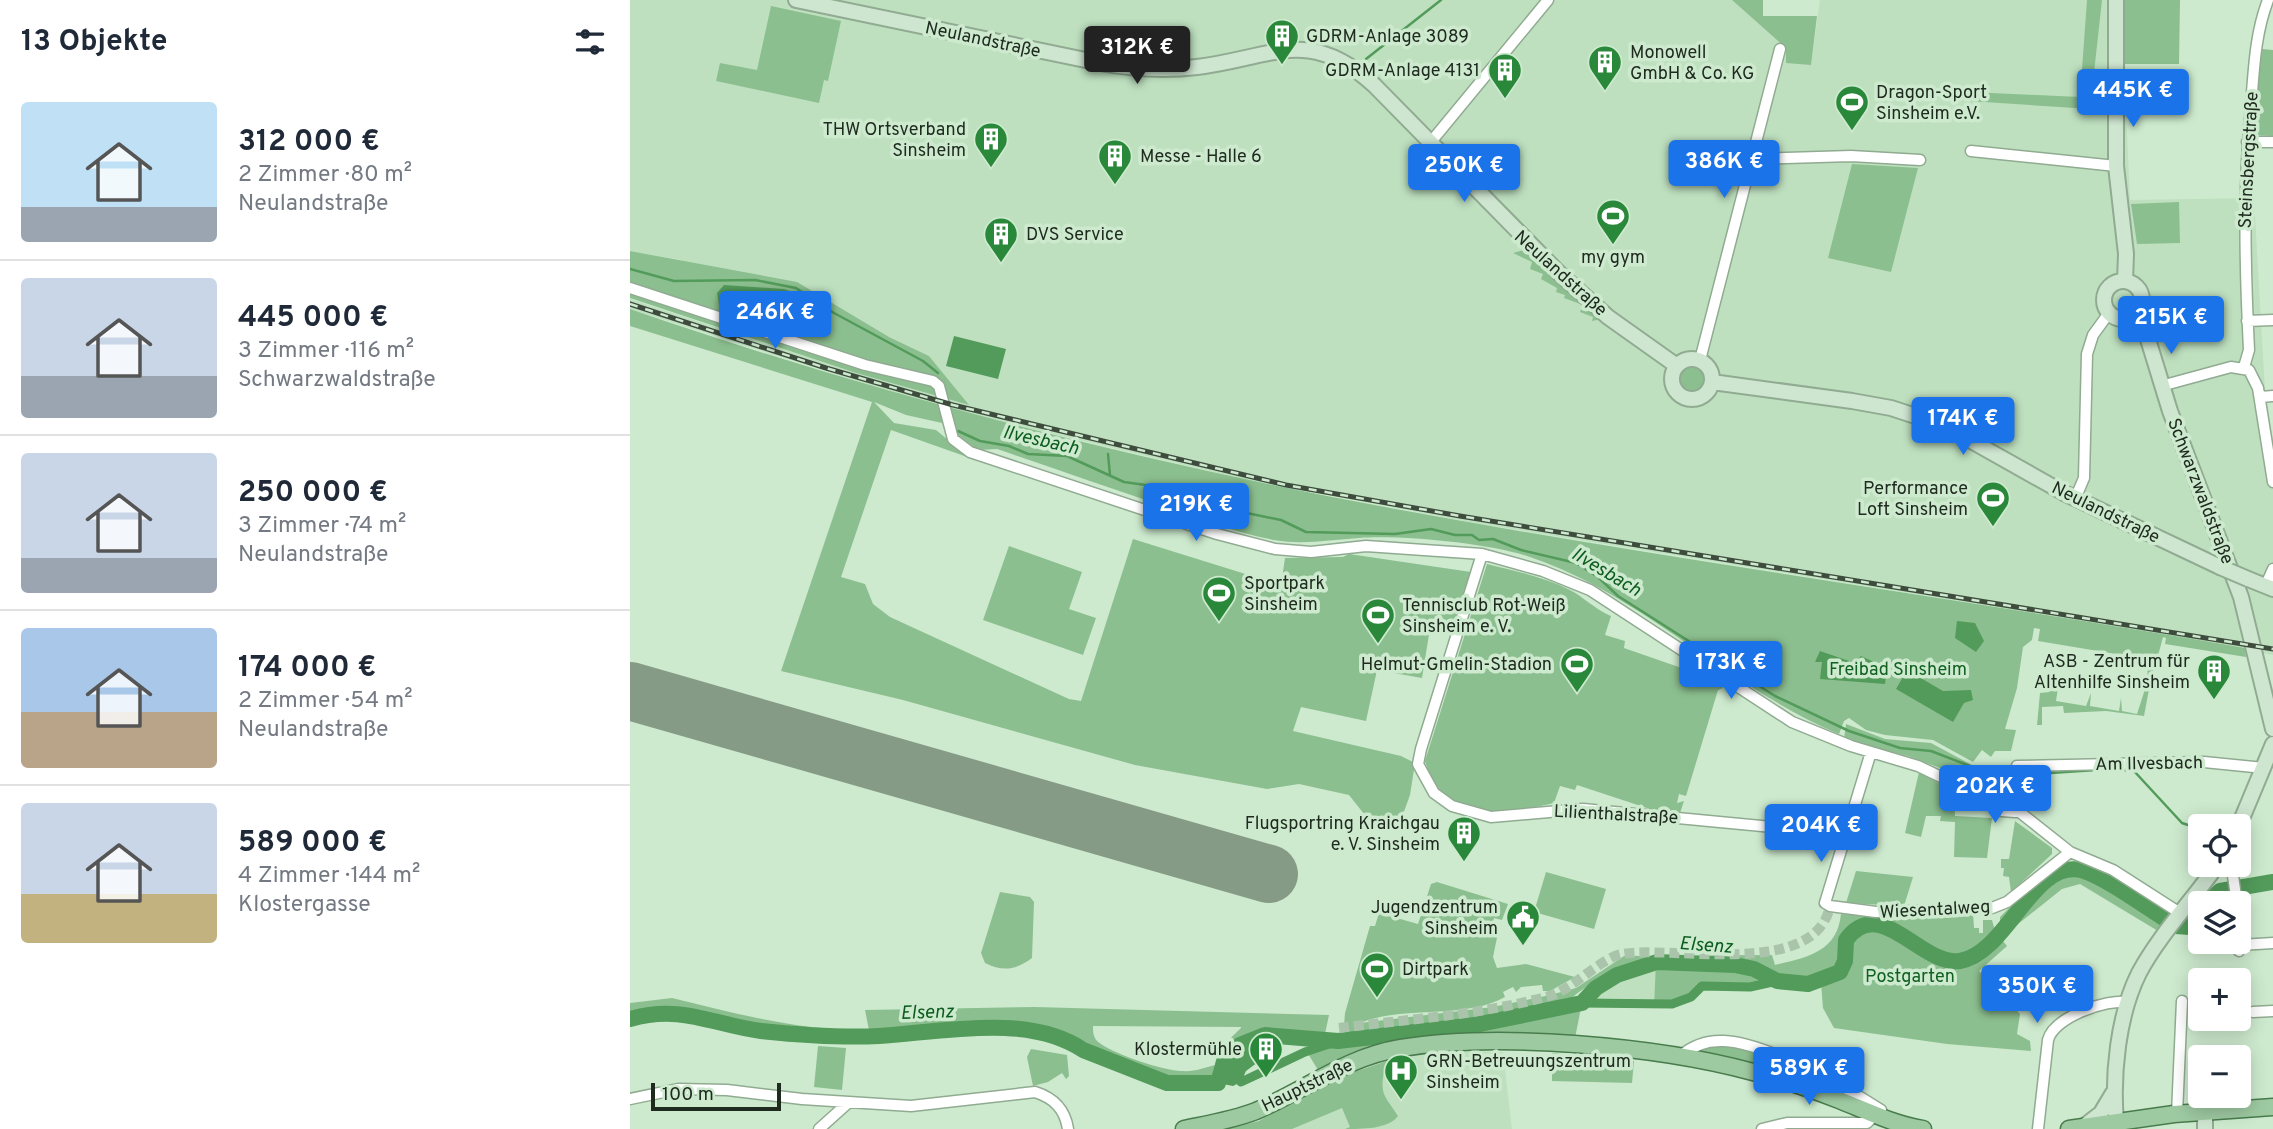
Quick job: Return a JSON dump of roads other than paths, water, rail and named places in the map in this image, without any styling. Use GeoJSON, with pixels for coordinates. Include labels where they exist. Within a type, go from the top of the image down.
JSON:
{"type":"FeatureCollection","features":[{"type":"Feature","properties":{"kind":"main road","name":"Hauptstraße"},"geometry":{"type":"LineString","coordinates":[[1184,1129],[1256,1110],[1329,1071],[1401,1048],[1524,1043],[1680,1056],[1752,1071],[1821,1093],[1894,1122],[1923,1129]]}},
{"type":"Feature","properties":{"kind":"main road"},"geometry":{"type":"LineString","coordinates":[[2076,1128],[2205,1111],[2273,1107]]}},
{"type":"Feature","properties":{"kind":"street","name":"Neulandstraße"},"geometry":{"type":"LineString","coordinates":[[796,0],[829,4],[878,17],[1100,63],[1143,69],[1198,67],[1281,50],[1324,53],[1356,68],[1561,275],[1608,317],[1676,366]]}},
{"type":"Feature","properties":{"kind":"street"},"geometry":{"type":"LineString","coordinates":[[854,0],[878,17]]}},
{"type":"Feature","properties":{"kind":"street"},"geometry":{"type":"LineString","coordinates":[[1430,143],[1548,0]]}},
{"type":"Feature","properties":{"kind":"street"},"geometry":{"type":"LineString","coordinates":[[2116,0],[2116,166],[2126,254],[2126,281]]}},
{"type":"Feature","properties":{"kind":"street","name":"Steinsbergstraße"},"geometry":{"type":"LineString","coordinates":[[2244,367],[2249,350],[2244,241],[2247,142],[2256,41],[2268,0]]}},
{"type":"Feature","properties":{"kind":"street"},"geometry":{"type":"LineString","coordinates":[[1700,360],[1780,49]]}},
{"type":"Feature","properties":{"kind":"street"},"geometry":{"type":"LineString","coordinates":[[2247,142],[2273,142]]}},
{"type":"Feature","properties":{"kind":"street"},"geometry":{"type":"LineString","coordinates":[[1971,151],[2116,166]]}},
{"type":"Feature","properties":{"kind":"street"},"geometry":{"type":"LineString","coordinates":[[1751,159],[1851,156],[1920,160]]}},
{"type":"Feature","properties":{"kind":"street"},"geometry":{"type":"LineString","coordinates":[[2126,281],[2134,284],[2141,294],[2141,306],[2134,316],[2121,319],[2109,313],[2104,302],[2106,290],[2116,282],[2126,281]]}},
{"type":"Feature","properties":{"kind":"street"},"geometry":{"type":"LineString","coordinates":[[630,288],[865,365],[933,381],[939,386],[953,439],[970,452],[1217,534],[1275,549],[1311,552],[1366,546],[1482,554],[1543,570],[1590,590],[1791,722],[1830,739],[1918,766],[1972,791],[1998,799]]}},
{"type":"Feature","properties":{"kind":"street"},"geometry":{"type":"LineString","coordinates":[[2075,499],[2084,478],[2087,354],[2093,335],[2109,313]]}},
{"type":"Feature","properties":{"kind":"street","name":"Schwarzwaldstraße"},"geometry":{"type":"LineString","coordinates":[[2134,316],[2147,336],[2161,386],[2241,597],[2273,729]]}},
{"type":"Feature","properties":{"kind":"street"},"geometry":{"type":"LineString","coordinates":[[2247,321],[2273,320]]}},
{"type":"Feature","properties":{"kind":"street"},"geometry":{"type":"LineString","coordinates":[[1688,359],[1700,360],[1711,372],[1712,382],[1707,392],[1698,398],[1681,396],[1672,382],[1676,366],[1688,359]]}},
{"type":"Feature","properties":{"kind":"street"},"geometry":{"type":"LineString","coordinates":[[2161,386],[2231,367],[2244,367],[2255,376],[2273,482]]}},
{"type":"Feature","properties":{"kind":"street","name":"Neulandstraße"},"geometry":{"type":"LineString","coordinates":[[1712,382],[1891,408],[1943,425],[2075,499],[2269,588]]}},
{"type":"Feature","properties":{"kind":"street"},"geometry":{"type":"LineString","coordinates":[[2260,397],[2273,396]]}},
{"type":"Feature","properties":{"kind":"street","name":"Lilienthalstraße"},"geometry":{"type":"LineString","coordinates":[[1482,554],[1418,764],[1434,793],[1452,806],[1491,817],[1583,809],[1846,834]]}},
{"type":"Feature","properties":{"kind":"street"},"geometry":{"type":"LineString","coordinates":[[2269,588],[2273,569]]}},
{"type":"Feature","properties":{"kind":"street"},"geometry":{"type":"LineString","coordinates":[[2244,814],[2273,744]]}},
{"type":"Feature","properties":{"kind":"street"},"geometry":{"type":"LineString","coordinates":[[1846,834],[1871,752]]}},
{"type":"Feature","properties":{"kind":"street","name":"Am Ilvesbach"},"geometry":{"type":"LineString","coordinates":[[2011,791],[2017,766],[2189,762],[2232,763],[2264,768]]}},
{"type":"Feature","properties":{"kind":"street"},"geometry":{"type":"LineString","coordinates":[[2011,791],[2020,800],[2017,810],[2010,814],[2002,811],[1998,799],[2003,792],[2011,791]]}},
{"type":"Feature","properties":{"kind":"street"},"geometry":{"type":"LineString","coordinates":[[2017,810],[2070,852],[2113,870],[2178,916]]}},
{"type":"Feature","properties":{"kind":"street","name":"Wiesentalweg"},"geometry":{"type":"LineString","coordinates":[[1846,834],[1825,903],[1865,911],[1992,908],[2007,902],[2070,852]]}},
{"type":"Feature","properties":{"kind":"street"},"geometry":{"type":"LineString","coordinates":[[2116,1121],[2116,1086],[2128,1002],[2142,968],[2165,932],[2208,877]]}},
{"type":"Feature","properties":{"kind":"street"},"geometry":{"type":"LineString","coordinates":[[2251,946],[2273,943]]}},
{"type":"Feature","properties":{"kind":"street"},"geometry":{"type":"LineString","coordinates":[[2177,1114],[2182,1000]]}},
{"type":"Feature","properties":{"kind":"street"},"geometry":{"type":"LineString","coordinates":[[2038,1129],[2048,1040],[2053,1028],[2108,1002],[2128,1002]]}},
{"type":"Feature","properties":{"kind":"street"},"geometry":{"type":"LineString","coordinates":[[2253,1012],[2273,1011]]}},
{"type":"Feature","properties":{"kind":"street"},"geometry":{"type":"LineString","coordinates":[[1680,1056],[1694,1045],[1724,1040],[1748,1046],[1781,1057],[1826,1080],[1880,1109],[1894,1122]]}},
{"type":"Feature","properties":{"kind":"street"},"geometry":{"type":"LineString","coordinates":[[2076,1128],[2101,1113],[2116,1086]]}},
{"type":"Feature","properties":{"kind":"street"},"geometry":{"type":"LineString","coordinates":[[630,1099],[678,1089],[727,1090],[848,1103],[911,1106],[1035,1092],[1050,1097],[1066,1116],[1068,1129]]}},
{"type":"Feature","properties":{"kind":"street"},"geometry":{"type":"LineString","coordinates":[[819,1129],[848,1103]]}},
{"type":"Feature","properties":{"kind":"street"},"geometry":{"type":"LineString","coordinates":[[2205,1111],[2205,1129]]}},
{"type":"Feature","properties":{"kind":"street"},"geometry":{"type":"LineString","coordinates":[[1762,1129],[1787,1123],[1867,1123],[1875,1115]]}},
{"type":"Feature","properties":{"kind":"waterway"},"geometry":{"type":"LineString","coordinates":[[1366,59],[1441,0]]}},
{"type":"Feature","properties":{"kind":"waterway","name":"Ilvesbach"},"geometry":{"type":"LineString","coordinates":[[630,269],[674,281],[755,280],[796,288],[834,313],[923,361],[938,373]]}},
{"type":"Feature","properties":{"kind":"waterway","name":"Ilvesbach"},"geometry":{"type":"LineString","coordinates":[[958,431],[980,441],[1009,446],[1028,454],[1067,456],[1124,482],[1217,495],[1242,512],[1281,520],[1306,532],[1395,534],[1431,529],[1455,535],[1472,535],[1479,540],[1493,539],[1521,550],[1576,563],[1598,577],[1618,596],[1775,696],[1849,731],[1900,748],[1931,751],[1975,768],[2013,775]]}},
{"type":"Feature","properties":{"kind":"waterway"},"geometry":{"type":"LineString","coordinates":[[1108,454],[1110,475]]}},
{"type":"Feature","properties":{"kind":"waterway","name":"Ilvesbach"},"geometry":{"type":"LineString","coordinates":[[2019,775],[2111,769],[2134,771],[2182,823],[2188,825]]}},
{"type":"Feature","properties":{"kind":"waterway","name":"Elsenz"},"geometry":{"type":"LineString","coordinates":[[630,1019],[649,1015],[682,1015],[761,1031],[835,1036],[1011,1028],[1061,1039],[1167,1083],[1218,1083],[1224,1062],[1240,1045],[1265,1035],[1338,1041],[1475,1025],[1582,1003],[1596,988],[1617,975],[1657,962],[1735,965],[1754,969],[1777,981],[1808,984],[1840,972],[1845,961],[1846,940],[1859,928],[1873,924],[1902,935],[1931,954],[1946,960],[1960,961],[1977,954],[1993,941],[2035,890],[2050,877],[2066,870],[2084,871],[2094,875],[2176,926],[2188,927]]}},
{"type":"Feature","properties":{"kind":"waterway","name":"Ilvesbach"},"geometry":{"type":"LineString","coordinates":[[2267,876],[2271,882]]}},
{"type":"Feature","properties":{"kind":"waterway","name":"Elsenz"},"geometry":{"type":"LineString","coordinates":[[2220,891],[2273,882]]}},
{"type":"Feature","properties":{"kind":"waterway"},"geometry":{"type":"LineString","coordinates":[[1582,1003],[1672,1004],[1691,997],[1702,986],[1750,987],[1777,981]]}},
{"type":"Feature","properties":{"kind":"waterway"},"geometry":{"type":"LineString","coordinates":[[1241,1082],[1305,1052],[1338,1041]]}},
{"type":"Feature","properties":{"kind":"tunnel"},"geometry":{"type":"LineString","coordinates":[[1339,1028],[1471,1012],[1549,996],[1558,993],[1605,961],[1622,954],[1740,954],[1771,951],[1798,943],[1819,929],[1830,906]]}},
{"type":"Feature","properties":{"kind":"railway"},"geometry":{"type":"LineString","coordinates":[[630,304],[826,368],[953,405],[1286,485],[2273,649]]}},
{"type":"Feature","properties":{"kind":"place","name":"GDRM-Anlage 3089"},"geometry":{"type":"Point","coordinates":[1282,66]}},
{"type":"Feature","properties":{"kind":"place","name":"Monowell GmbH & Co. KG"},"geometry":{"type":"Point","coordinates":[1605,92]}},
{"type":"Feature","properties":{"kind":"place","name":"GDRM-Anlage 4131"},"geometry":{"type":"Point","coordinates":[1505,100]}},
{"type":"Feature","properties":{"kind":"place","name":"Dragon-Sport Sinsheim e.V."},"geometry":{"type":"Point","coordinates":[1852,132]}},
{"type":"Feature","properties":{"kind":"place","name":"THW Ortsverband Sinsheim"},"geometry":{"type":"Point","coordinates":[991,169]}},
{"type":"Feature","properties":{"kind":"place","name":"Messe - Halle 6"},"geometry":{"type":"Point","coordinates":[1115,186]}},
{"type":"Feature","properties":{"kind":"place","name":"my gym"},"geometry":{"type":"Point","coordinates":[1613,246]}},
{"type":"Feature","properties":{"kind":"place","name":"DVS Service"},"geometry":{"type":"Point","coordinates":[1001,264]}},
{"type":"Feature","properties":{"kind":"place","name":"Performance Loft Sinsheim"},"geometry":{"type":"Point","coordinates":[1993,528]}},
{"type":"Feature","properties":{"kind":"place","name":"Sportpark Sinsheim"},"geometry":{"type":"Point","coordinates":[1219,623]}},
{"type":"Feature","properties":{"kind":"place","name":"Tennisclub Rot-Weiß Sinsheim e. V."},"geometry":{"type":"Point","coordinates":[1378,645]}},
{"type":"Feature","properties":{"kind":"place","name":"Helmut-Gmelin-Stadion"},"geometry":{"type":"Point","coordinates":[1577,694]}},
{"type":"Feature","properties":{"kind":"place","name":"ASB - Zentrum für Altenhilfe Sinsheim"},"geometry":{"type":"Point","coordinates":[2214,701]}},
{"type":"Feature","properties":{"kind":"place","name":"Flugsportring Kraichgau e. V. Sinsheim"},"geometry":{"type":"Point","coordinates":[1464,863]}},
{"type":"Feature","properties":{"kind":"place","name":"Jugendzentrum Sinsheim"},"geometry":{"type":"Point","coordinates":[1523,947]}},
{"type":"Feature","properties":{"kind":"place","name":"Dirtpark"},"geometry":{"type":"Point","coordinates":[1377,999]}},
{"type":"Feature","properties":{"kind":"place","name":"Klostermühle"},"geometry":{"type":"Point","coordinates":[1266,1079]}},
{"type":"Feature","properties":{"kind":"place","name":"GRN-Betreuungszentrum Sinsheim"},"geometry":{"type":"Point","coordinates":[1401,1101]}},
{"type":"Feature","properties":{"kind":"park label","name":"Freibad Sinsheim"},"geometry":{"type":"Point","coordinates":[1898,669]}},
{"type":"Feature","properties":{"kind":"park label","name":"Postgarten"},"geometry":{"type":"Point","coordinates":[1910,976]}}]}
